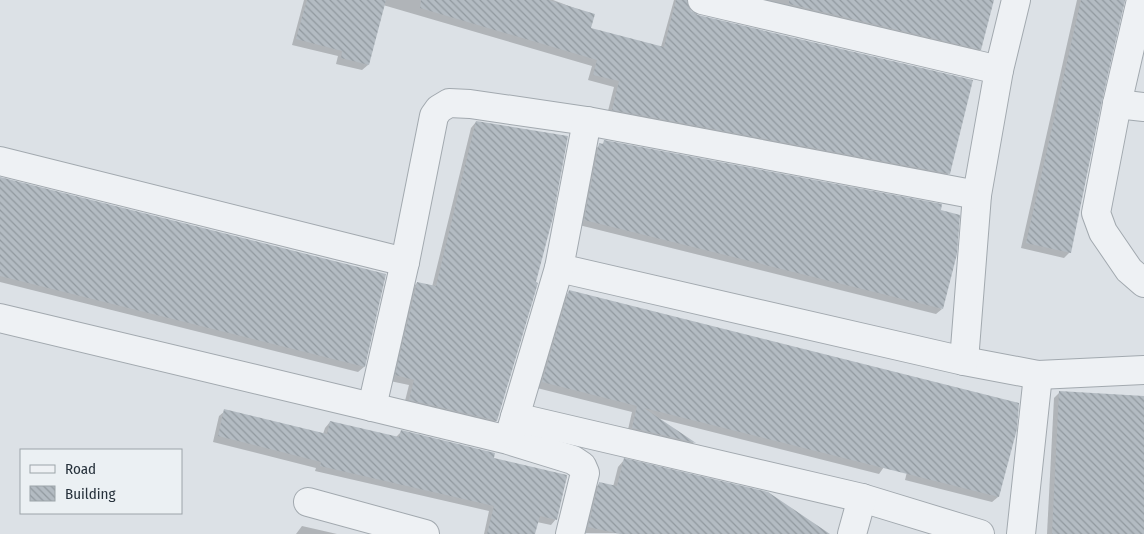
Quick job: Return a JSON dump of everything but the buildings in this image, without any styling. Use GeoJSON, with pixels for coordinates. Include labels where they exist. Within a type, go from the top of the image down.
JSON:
{"type":"FeatureCollection","features":[{"type":"Feature","properties":{"kind":"street"},"geometry":{"type":"LineString","coordinates":[[702,0],[999,70]]}},
{"type":"Feature","properties":{"kind":"street"},"geometry":{"type":"LineString","coordinates":[[964,360],[977,195],[999,70],[1016,0]]}},
{"type":"Feature","properties":{"kind":"street"},"geometry":{"type":"LineString","coordinates":[[1141,0],[1117,104],[1096,213],[1104,232],[1129,270],[1144,283]]}},
{"type":"Feature","properties":{"kind":"street"},"geometry":{"type":"LineString","coordinates":[[372,407],[405,262],[434,116],[439,109],[449,103],[457,102],[587,121],[977,195]]}},
{"type":"Feature","properties":{"kind":"street"},"geometry":{"type":"LineString","coordinates":[[1117,104],[1144,107]]}},
{"type":"Feature","properties":{"kind":"street"},"geometry":{"type":"LineString","coordinates":[[512,429],[559,268],[587,121]]}},
{"type":"Feature","properties":{"kind":"street"},"geometry":{"type":"LineString","coordinates":[[0,161],[405,262]]}},
{"type":"Feature","properties":{"kind":"street"},"geometry":{"type":"LineString","coordinates":[[559,268],[1038,375],[1144,370]]}},
{"type":"Feature","properties":{"kind":"street"},"geometry":{"type":"LineString","coordinates":[[0,318],[372,407],[512,429],[862,498],[980,534]]}},
{"type":"Feature","properties":{"kind":"street"},"geometry":{"type":"LineString","coordinates":[[1021,534],[1038,375]]}},
{"type":"Feature","properties":{"kind":"street"},"geometry":{"type":"LineString","coordinates":[[512,429],[582,466],[585,473],[584,479],[570,534]]}},
{"type":"Feature","properties":{"kind":"street"},"geometry":{"type":"LineString","coordinates":[[852,534],[862,498]]}},
{"type":"Feature","properties":{"kind":"street"},"geometry":{"type":"LineString","coordinates":[[308,502],[425,534]]}}]}
